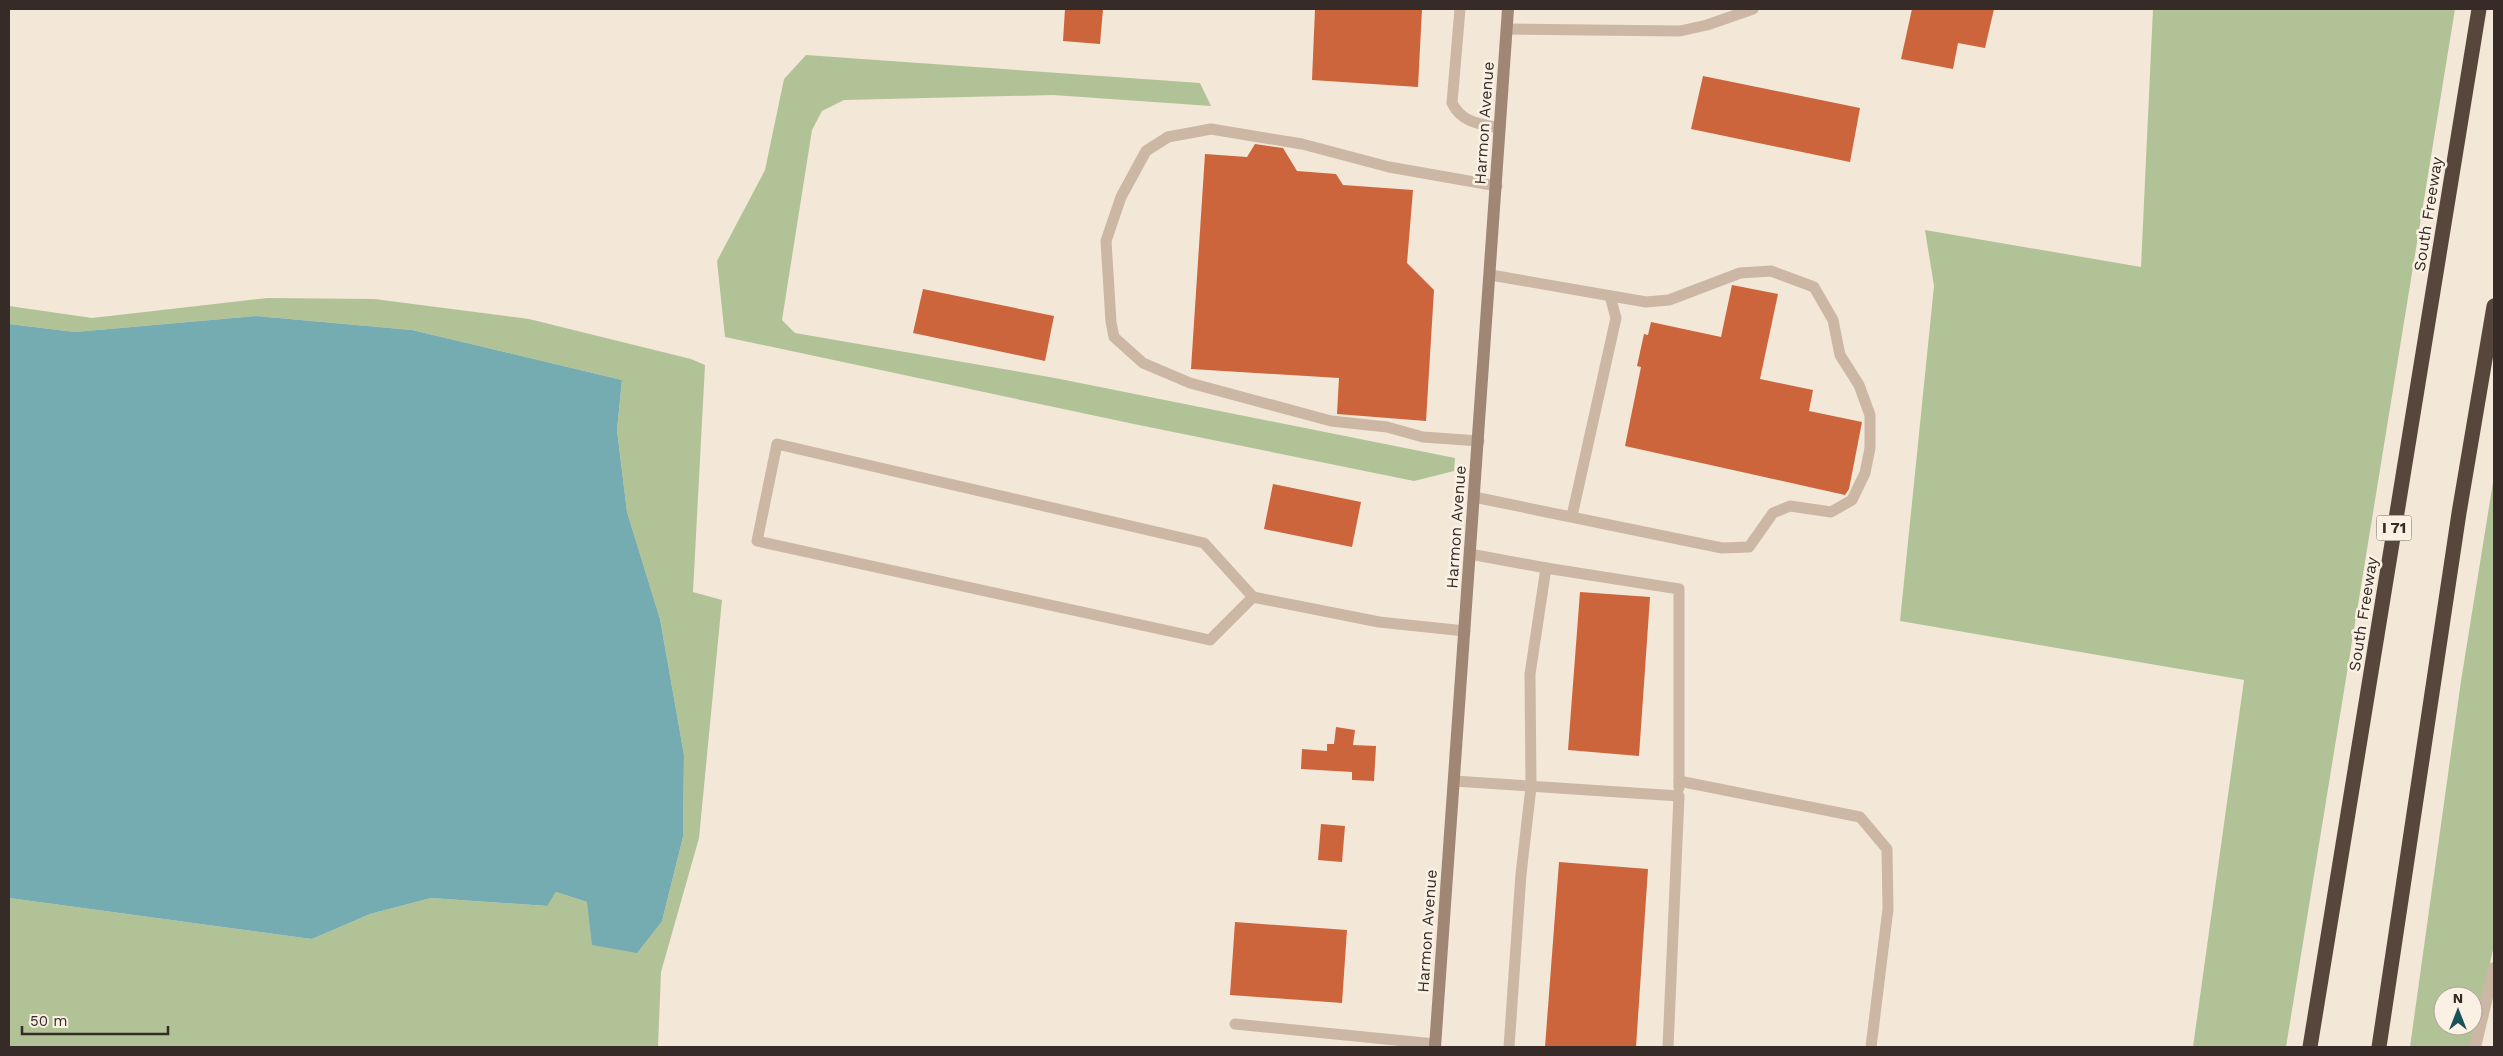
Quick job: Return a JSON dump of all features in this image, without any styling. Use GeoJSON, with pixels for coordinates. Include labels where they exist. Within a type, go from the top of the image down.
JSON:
{"type":"FeatureCollection","features":[{"type":"Feature","properties":{"kind":"highway","name":"South Freeway"},"geometry":{"type":"LineString","coordinates":[[2310,1047],[2479,9]]}},
{"type":"Feature","properties":{"kind":"highway"},"geometry":{"type":"LineString","coordinates":[[2378,1047],[2459,513],[2494,306]]}},
{"type":"Feature","properties":{"kind":"main road","name":"Harmon Avenue"},"geometry":{"type":"LineString","coordinates":[[1435,1046],[1508,9]]}},
{"type":"Feature","properties":{"kind":"street"},"geometry":{"type":"LineString","coordinates":[[2475,1047],[2494,968]]}},
{"type":"Feature","properties":{"kind":"lane"},"geometry":{"type":"LineString","coordinates":[[1460,9],[1452,103],[1457,114],[1468,121],[1500,128]]}},
{"type":"Feature","properties":{"kind":"lane"},"geometry":{"type":"LineString","coordinates":[[1507,29],[1680,31],[1707,25],[1753,9]]}},
{"type":"Feature","properties":{"kind":"lane"},"geometry":{"type":"LineString","coordinates":[[1478,441],[1423,436],[1387,427],[1331,421],[1190,383],[1143,362],[1114,337],[1111,322],[1106,241],[1121,197],[1146,151],[1168,137],[1211,129],[1302,144],[1389,167],[1497,186]]}},
{"type":"Feature","properties":{"kind":"lane"},"geometry":{"type":"LineString","coordinates":[[1474,497],[1722,548],[1748,547],[1773,514],[1790,506],[1831,512],[1852,500],[1865,473],[1868,456],[1870,415],[1859,385],[1840,355],[1833,320],[1814,287],[1771,271],[1755,272],[1731,275],[1669,300],[1646,302],[1490,274]]}},
{"type":"Feature","properties":{"kind":"lane"},"geometry":{"type":"LineString","coordinates":[[1572,516],[1616,318],[1610,296]]}},
{"type":"Feature","properties":{"kind":"lane"},"geometry":{"type":"LineString","coordinates":[[1253,597],[1210,640],[757,540],[777,444],[1204,544],[1253,597],[1379,622],[1465,632]]}},
{"type":"Feature","properties":{"kind":"lane"},"geometry":{"type":"LineString","coordinates":[[1470,554],[1679,589],[1679,796],[1668,1047]]}},
{"type":"Feature","properties":{"kind":"lane"},"geometry":{"type":"LineString","coordinates":[[1509,1047],[1521,874],[1531,787],[1530,674],[1546,568]]}},
{"type":"Feature","properties":{"kind":"lane"},"geometry":{"type":"LineString","coordinates":[[1454,781],[1679,796]]}},
{"type":"Feature","properties":{"kind":"lane"},"geometry":{"type":"LineString","coordinates":[[1679,781],[1860,817],[1887,849],[1888,909],[1871,1047]]}},
{"type":"Feature","properties":{"kind":"lane"},"geometry":{"type":"LineString","coordinates":[[1235,1024],[1435,1046]]}},
{"type":"Feature","properties":{"kind":"green space"},"geometry":{"type":"Polygon","coordinates":[[[2153,9],[2455,9],[2286,1047],[2193,1047],[2244,680],[1900,621],[1934,286],[1925,230],[2141,267],[2153,9]]]}},
{"type":"Feature","properties":{"kind":"green space"},"geometry":{"type":"Polygon","coordinates":[[[806,55],[1200,83],[1211,106],[1053,95],[844,100],[822,111],[812,130],[782,320],[795,333],[1055,378],[1455,458],[1454,471],[1414,481],[725,337],[717,261],[765,170],[784,79],[806,55]]]}},
{"type":"Feature","properties":{"kind":"green space"},"geometry":{"type":"Polygon","coordinates":[[[267,298],[374,299],[529,319],[691,359],[705,365],[693,592],[722,600],[699,838],[661,972],[658,1047],[9,1047],[9,898],[312,939],[370,914],[431,898],[546,906],[556,892],[662,921],[683,837],[684,755],[660,619],[627,512],[617,430],[622,380],[412,330],[256,316],[75,332],[9,324],[9,306],[92,318],[267,298]]]}},
{"type":"Feature","properties":{"kind":"green space"},"geometry":{"type":"Polygon","coordinates":[[[2494,476],[2494,945],[2483,996],[2483,986],[2433,986],[2433,1036],[2474,1036],[2472,1047],[2410,1047],[2461,681],[2494,476]]]}},
{"type":"Feature","properties":{"kind":"water"},"geometry":{"type":"Polygon","coordinates":[[[256,316],[412,330],[622,380],[617,430],[627,512],[660,619],[684,755],[683,837],[662,921],[637,953],[592,945],[587,902],[556,892],[547,906],[431,898],[370,914],[312,939],[9,898],[9,324],[75,332],[256,316]]]}},
{"type":"Feature","properties":{"kind":"building"},"geometry":{"type":"Polygon","coordinates":[[[1065,9],[1103,9],[1100,44],[1063,41],[1065,9]]]}},
{"type":"Feature","properties":{"kind":"building"},"geometry":{"type":"Polygon","coordinates":[[[1315,9],[1422,9],[1418,87],[1312,80],[1315,9]]]}},
{"type":"Feature","properties":{"kind":"building"},"geometry":{"type":"Polygon","coordinates":[[[1912,9],[1994,9],[1985,48],[1958,43],[1953,69],[1901,59],[1912,9]]]}},
{"type":"Feature","properties":{"kind":"building"},"geometry":{"type":"Polygon","coordinates":[[[1703,76],[1860,108],[1850,162],[1691,129],[1703,76]]]}},
{"type":"Feature","properties":{"kind":"building"},"geometry":{"type":"Polygon","coordinates":[[[1255,144],[1283,148],[1297,171],[1336,174],[1343,185],[1413,190],[1407,263],[1434,290],[1426,421],[1337,414],[1339,378],[1191,369],[1205,154],[1247,157],[1255,144]]]}},
{"type":"Feature","properties":{"kind":"building"},"geometry":{"type":"Polygon","coordinates":[[[1732,285],[1778,294],[1760,379],[1813,390],[1809,411],[1862,422],[1849,489],[1845,495],[1625,446],[1641,367],[1637,366],[1644,334],[1648,335],[1651,322],[1721,337],[1732,285]]]}},
{"type":"Feature","properties":{"kind":"building"},"geometry":{"type":"Polygon","coordinates":[[[923,289],[1054,316],[1045,361],[913,333],[923,289]]]}},
{"type":"Feature","properties":{"kind":"building"},"geometry":{"type":"Polygon","coordinates":[[[1273,484],[1361,502],[1352,547],[1264,529],[1273,484]]]}},
{"type":"Feature","properties":{"kind":"building"},"geometry":{"type":"Polygon","coordinates":[[[1580,592],[1650,597],[1639,756],[1568,750],[1580,592]]]}},
{"type":"Feature","properties":{"kind":"building"},"geometry":{"type":"Polygon","coordinates":[[[1336,727],[1355,730],[1353,745],[1376,746],[1374,781],[1352,780],[1352,772],[1301,769],[1302,749],[1327,751],[1327,744],[1334,744],[1336,727]]]}},
{"type":"Feature","properties":{"kind":"building"},"geometry":{"type":"Polygon","coordinates":[[[1321,824],[1345,826],[1342,862],[1318,860],[1321,824]]]}},
{"type":"Feature","properties":{"kind":"building"},"geometry":{"type":"Polygon","coordinates":[[[1559,862],[1648,869],[1636,1047],[1545,1047],[1559,862]]]}},
{"type":"Feature","properties":{"kind":"building"},"geometry":{"type":"Polygon","coordinates":[[[1235,922],[1347,930],[1342,1003],[1230,995],[1235,922]]]}}]}
